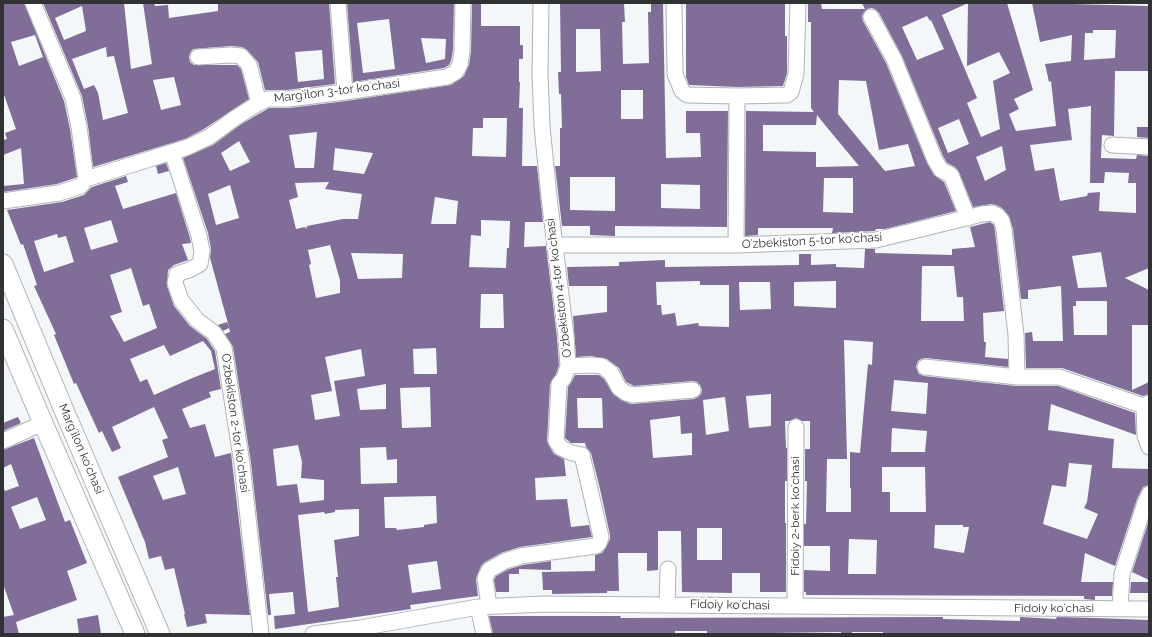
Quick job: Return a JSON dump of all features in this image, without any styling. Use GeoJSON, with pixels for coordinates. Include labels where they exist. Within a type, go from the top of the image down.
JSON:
{"type":"FeatureCollection","features":[{"type":"Feature","properties":{"kind":"main road","name":"Margʻilon koʻchasi"},"geometry":{"type":"LineString","coordinates":[[3,264],[160,634]]}},
{"type":"Feature","properties":{"kind":"main road","name":"Margʻilon koʻchasi"},"geometry":{"type":"LineString","coordinates":[[3,328],[135,634]]}},
{"type":"Feature","properties":{"kind":"street"},"geometry":{"type":"LineString","coordinates":[[33,3],[72,98],[79,127],[86,179]]}},
{"type":"Feature","properties":{"kind":"street"},"geometry":{"type":"LineString","coordinates":[[338,3],[345,92]]}},
{"type":"Feature","properties":{"kind":"street","name":"Margʻilon 3-tor koʻchasi"},"geometry":{"type":"LineString","coordinates":[[3,201],[59,193],[81,186],[86,179],[188,147],[209,138],[259,102],[267,99],[345,92],[446,77],[456,72],[460,64],[462,51],[463,3]]}},
{"type":"Feature","properties":{"kind":"street","name":"Oʻzbekiston 4-tor koʻchasi"},"geometry":{"type":"LineString","coordinates":[[484,607],[486,578],[489,570],[521,556],[596,546],[599,543],[601,536],[582,455],[572,453],[561,448],[556,441],[559,384],[564,378],[568,366],[542,126],[540,74],[541,3]]}},
{"type":"Feature","properties":{"kind":"street"},"geometry":{"type":"LineString","coordinates":[[674,3],[675,74],[682,91],[687,95],[737,96],[787,94],[792,92],[796,74],[798,3]]}},
{"type":"Feature","properties":{"kind":"street"},"geometry":{"type":"LineString","coordinates":[[871,17],[894,59],[935,160],[941,170],[951,175],[968,218]]}},
{"type":"Feature","properties":{"kind":"street"},"geometry":{"type":"LineString","coordinates":[[198,57],[231,55],[241,56],[249,65],[259,102]]}},
{"type":"Feature","properties":{"kind":"street","name":"Oʻzbekiston 5-tor koʻchasi"},"geometry":{"type":"LineString","coordinates":[[736,245],[737,96]]}},
{"type":"Feature","properties":{"kind":"street"},"geometry":{"type":"LineString","coordinates":[[1112,145],[1149,147]]}},
{"type":"Feature","properties":{"kind":"street","name":"Oʻzbekiston 2-tor koʻchasi"},"geometry":{"type":"LineString","coordinates":[[172,152],[199,236],[202,251],[200,264],[177,274],[175,283],[181,300],[197,320],[214,333],[224,348],[242,464],[261,634]]}},
{"type":"Feature","properties":{"kind":"street","name":"Oʻzbekiston 5-tor koʻchasi"},"geometry":{"type":"LineString","coordinates":[[555,245],[736,245],[876,240],[992,213],[998,216],[1002,221],[1016,335],[1017,377]]}},
{"type":"Feature","properties":{"kind":"street"},"geometry":{"type":"LineString","coordinates":[[568,366],[602,366],[611,373],[619,388],[626,393],[633,395],[693,390]]}},
{"type":"Feature","properties":{"kind":"street"},"geometry":{"type":"LineString","coordinates":[[926,367],[1017,377],[1059,377],[1147,405],[1145,436],[1149,447]]}},
{"type":"Feature","properties":{"kind":"street"},"geometry":{"type":"LineString","coordinates":[[3,441],[43,423]]}},
{"type":"Feature","properties":{"kind":"street","name":"Fidoiy 2-berk koʻchasi"},"geometry":{"type":"LineString","coordinates":[[795,606],[796,427]]}},
{"type":"Feature","properties":{"kind":"street"},"geometry":{"type":"LineString","coordinates":[[1120,608],[1122,574],[1149,494]]}},
{"type":"Feature","properties":{"kind":"street"},"geometry":{"type":"LineString","coordinates":[[667,604],[668,569]]}},
{"type":"Feature","properties":{"kind":"street","name":"Fidoiy koʻchasi"},"geometry":{"type":"LineString","coordinates":[[313,634],[360,628],[484,607],[544,604],[1149,609]]}},
{"type":"Feature","properties":{"kind":"street"},"geometry":{"type":"LineString","coordinates":[[484,607],[484,634]]}},
{"type":"Feature","properties":{"kind":"building"},"geometry":{"type":"Polygon","coordinates":[[[3,3],[24,3],[64,101],[77,177],[57,184],[3,192],[3,186],[24,184],[21,148],[3,155],[3,140],[7,139],[5,133],[16,129],[3,92],[3,3]],[[35,35],[11,42],[19,66],[43,57],[35,35]]]}},
{"type":"Feature","properties":{"kind":"building"},"geometry":{"type":"Polygon","coordinates":[[[43,3],[124,3],[131,69],[152,64],[143,3],[154,3],[155,6],[168,5],[169,18],[218,11],[218,3],[329,3],[335,84],[287,90],[265,90],[258,62],[247,50],[242,47],[231,46],[193,49],[189,57],[190,62],[194,65],[237,65],[241,69],[249,99],[204,129],[185,139],[93,167],[88,126],[82,96],[43,3]],[[82,6],[55,18],[64,40],[86,31],[82,6]],[[106,47],[72,59],[84,89],[94,85],[98,93],[103,120],[128,113],[114,56],[107,57],[106,47]],[[322,50],[295,52],[298,82],[324,79],[322,50]],[[174,77],[153,80],[161,110],[181,105],[174,77]]]}},
{"type":"Feature","properties":{"kind":"building"},"geometry":{"type":"Polygon","coordinates":[[[347,3],[454,3],[453,50],[449,65],[444,68],[353,82],[347,3]],[[389,19],[357,23],[363,73],[395,69],[389,19]],[[421,38],[426,63],[445,59],[446,39],[421,38]]]}},
{"type":"Feature","properties":{"kind":"building"},"geometry":{"type":"Polygon","coordinates":[[[472,3],[481,3],[481,26],[520,26],[520,45],[523,45],[523,59],[519,59],[519,108],[523,108],[522,166],[537,166],[543,222],[525,222],[524,247],[546,246],[559,365],[550,384],[547,441],[554,454],[564,459],[566,476],[535,478],[536,500],[567,499],[571,527],[589,525],[592,537],[520,547],[501,553],[481,566],[476,579],[478,596],[410,605],[411,609],[275,629],[274,616],[295,614],[293,592],[269,594],[271,615],[268,615],[251,463],[233,347],[225,334],[230,332],[229,328],[223,331],[218,325],[227,322],[229,327],[210,258],[211,249],[208,233],[183,158],[213,145],[240,125],[269,108],[289,108],[346,101],[451,85],[464,76],[469,65],[471,51],[472,3]],[[483,118],[483,128],[473,128],[472,156],[506,157],[507,118],[483,118]],[[317,132],[289,135],[295,168],[314,168],[317,132]],[[239,141],[221,153],[230,171],[250,162],[239,141]],[[335,148],[333,170],[364,174],[373,153],[335,148]],[[329,182],[295,183],[298,197],[289,200],[296,229],[305,227],[306,229],[307,226],[343,219],[358,219],[362,194],[325,189],[329,182]],[[230,185],[208,194],[216,225],[239,218],[230,185]],[[435,197],[431,224],[456,224],[458,201],[435,197]],[[481,220],[481,236],[471,235],[469,267],[506,268],[507,248],[509,248],[510,221],[481,220]],[[330,245],[308,250],[311,264],[309,265],[316,298],[340,293],[340,280],[330,245]],[[351,253],[358,279],[402,278],[403,254],[351,253]],[[481,294],[480,328],[504,328],[503,294],[481,294]],[[436,348],[413,349],[414,374],[437,374],[436,348]],[[361,349],[325,357],[332,391],[311,395],[315,420],[340,416],[334,381],[365,376],[361,349]],[[386,384],[357,389],[360,410],[386,409],[386,384]],[[430,387],[400,388],[402,428],[431,427],[430,387]],[[298,445],[273,449],[277,486],[297,484],[300,503],[324,500],[324,480],[301,478],[302,462],[298,445]],[[386,447],[360,448],[361,484],[397,483],[397,459],[387,460],[386,447]],[[436,496],[384,497],[385,528],[396,528],[397,530],[424,527],[424,525],[437,523],[436,496]],[[359,509],[335,510],[335,512],[325,514],[324,512],[298,515],[308,612],[339,607],[336,577],[338,577],[334,540],[359,536],[359,509]],[[437,561],[408,565],[412,593],[441,589],[437,561]]]}},
{"type":"Feature","properties":{"kind":"building"},"geometry":{"type":"Polygon","coordinates":[[[560,3],[624,3],[625,22],[622,22],[623,64],[649,63],[648,12],[651,12],[651,3],[663,3],[666,158],[701,157],[700,133],[686,133],[686,111],[728,111],[727,227],[615,226],[615,236],[590,235],[590,226],[562,226],[555,166],[560,166],[560,128],[562,128],[561,94],[559,94],[558,72],[561,72],[560,3]],[[576,29],[576,72],[601,71],[600,29],[576,29]],[[621,90],[621,119],[643,119],[643,90],[621,90]],[[570,177],[570,210],[615,211],[615,177],[570,177]],[[661,184],[661,208],[700,209],[700,185],[661,184]]]}},
{"type":"Feature","properties":{"kind":"building"},"geometry":{"type":"Polygon","coordinates":[[[686,3],[785,3],[787,73],[783,86],[737,87],[689,85],[686,77],[686,3]]]}},
{"type":"Feature","properties":{"kind":"building"},"geometry":{"type":"Polygon","coordinates":[[[808,3],[821,3],[822,9],[865,9],[862,3],[968,3],[1007,3],[1033,90],[1014,99],[1019,109],[1009,114],[1016,131],[1056,126],[1051,81],[1049,82],[1045,64],[1071,61],[1072,35],[1040,42],[1032,3],[1149,6],[1149,71],[1115,71],[1114,136],[1102,135],[1101,158],[1136,159],[1137,155],[1149,156],[1149,268],[1125,278],[1149,290],[1149,325],[1132,325],[1132,390],[1149,382],[1149,394],[1143,396],[1062,368],[1026,368],[1025,333],[1032,332],[1033,341],[1063,341],[1061,286],[1028,290],[1028,299],[1021,299],[1013,229],[1009,216],[1002,208],[996,205],[991,204],[973,207],[959,172],[955,167],[947,163],[943,156],[902,56],[879,13],[875,9],[867,9],[864,12],[862,16],[863,21],[886,63],[927,163],[934,175],[944,182],[956,211],[885,229],[876,229],[875,231],[832,233],[833,228],[758,228],[758,235],[745,236],[746,111],[814,112],[811,108],[811,22],[808,22],[808,3]],[[968,3],[942,15],[977,98],[967,103],[981,137],[1000,129],[993,81],[1010,73],[999,52],[967,66],[968,3]],[[927,16],[902,27],[917,60],[944,49],[931,20],[930,21],[927,16]],[[1093,30],[1093,33],[1085,33],[1084,60],[1115,58],[1116,30],[1093,30]],[[839,80],[838,114],[885,171],[915,166],[908,144],[879,150],[866,81],[839,80]],[[1091,106],[1068,109],[1072,140],[1030,145],[1035,171],[1054,168],[1060,201],[1087,196],[1088,193],[1100,192],[1099,211],[1136,213],[1136,183],[1128,183],[1129,173],[1105,172],[1104,183],[1090,183],[1091,106]],[[817,115],[816,125],[763,125],[763,151],[816,152],[816,167],[859,166],[817,115]],[[959,119],[938,128],[948,153],[969,144],[959,119]],[[1002,146],[976,157],[985,181],[1006,170],[1002,146]],[[824,178],[823,212],[853,213],[853,178],[824,178]],[[1101,252],[1072,256],[1078,288],[1107,287],[1101,252]],[[1076,301],[1076,306],[1073,306],[1074,335],[1107,335],[1107,301],[1076,301]]]}},
{"type":"Feature","properties":{"kind":"building"},"geometry":{"type":"Polygon","coordinates":[[[1137,127],[1149,127],[1149,138],[1137,137],[1137,127]]]}},
{"type":"Feature","properties":{"kind":"building"},"geometry":{"type":"Polygon","coordinates":[[[166,163],[169,171],[158,174],[156,166],[166,163]]]}},
{"type":"Feature","properties":{"kind":"building"},"geometry":{"type":"Polygon","coordinates":[[[126,176],[128,182],[115,186],[123,209],[176,193],[191,243],[182,244],[188,260],[174,265],[168,270],[167,286],[174,306],[190,326],[207,339],[215,351],[221,389],[209,392],[211,397],[182,409],[190,428],[205,424],[215,457],[231,453],[250,615],[205,614],[207,623],[187,627],[174,568],[165,570],[161,556],[149,559],[145,542],[118,477],[168,457],[162,440],[168,438],[154,407],[112,427],[121,448],[112,452],[102,431],[99,433],[76,383],[74,384],[54,335],[56,334],[34,286],[37,285],[23,244],[21,245],[7,210],[62,202],[84,195],[92,187],[126,176]],[[111,220],[84,228],[91,250],[118,242],[111,220]],[[57,234],[34,241],[44,272],[74,262],[66,236],[58,238],[57,234]],[[131,268],[110,275],[122,312],[110,316],[124,342],[157,328],[149,304],[143,306],[131,268]],[[203,341],[170,356],[164,345],[130,359],[140,382],[147,379],[154,395],[215,369],[211,351],[203,341]],[[178,467],[153,476],[163,500],[186,494],[178,467]]]}},
{"type":"Feature","properties":{"kind":"building"},"geometry":{"type":"Polygon","coordinates":[[[990,222],[994,225],[1004,311],[983,313],[984,342],[986,342],[985,357],[1008,359],[1008,367],[926,358],[918,361],[916,366],[917,370],[919,374],[924,376],[1016,386],[1058,386],[1135,413],[1136,435],[1051,404],[1048,430],[1114,439],[1112,468],[1149,469],[1149,485],[1143,487],[1137,499],[1115,566],[1085,553],[1081,582],[1113,582],[1112,596],[1095,596],[1095,600],[1084,599],[1084,596],[806,595],[806,592],[804,592],[804,570],[830,571],[830,546],[804,546],[807,481],[805,481],[805,449],[810,449],[810,421],[802,421],[796,418],[785,421],[787,448],[787,481],[785,481],[786,592],[760,592],[760,573],[732,573],[732,593],[682,592],[681,531],[658,531],[658,570],[647,571],[647,553],[618,553],[619,591],[607,591],[607,593],[552,594],[552,590],[543,590],[542,572],[595,571],[595,555],[602,553],[610,539],[591,453],[586,447],[585,443],[571,443],[565,438],[568,387],[575,375],[599,375],[604,379],[614,395],[631,404],[694,399],[701,394],[702,390],[697,382],[693,381],[634,386],[626,382],[619,368],[607,359],[591,356],[576,357],[573,316],[607,312],[607,286],[569,286],[567,267],[619,266],[619,262],[665,260],[665,267],[799,265],[799,254],[811,254],[811,265],[836,264],[836,267],[864,268],[865,249],[875,249],[875,253],[952,255],[952,249],[975,247],[970,227],[990,222]],[[922,266],[921,321],[964,321],[963,297],[957,297],[954,266],[922,266]],[[700,281],[656,282],[657,305],[661,305],[662,315],[675,313],[677,326],[698,323],[699,326],[729,327],[729,285],[700,285],[700,281]],[[836,281],[794,282],[794,306],[836,308],[836,281]],[[739,282],[740,310],[771,309],[770,282],[739,282]],[[844,340],[847,459],[827,459],[826,512],[851,512],[850,452],[860,453],[868,364],[872,365],[873,342],[844,340]],[[894,380],[891,411],[926,414],[928,383],[894,380]],[[771,394],[746,396],[749,428],[771,426],[771,394]],[[725,397],[703,400],[706,435],[729,431],[725,397]],[[577,398],[578,428],[603,428],[602,398],[577,398]],[[680,416],[650,420],[653,458],[692,455],[692,433],[681,434],[680,416]],[[892,428],[891,452],[925,452],[927,431],[892,428]],[[1069,463],[1066,487],[1052,485],[1043,524],[1087,539],[1098,514],[1084,508],[1087,502],[1092,465],[1069,463]],[[882,467],[882,492],[890,492],[890,512],[926,512],[925,467],[882,467]],[[935,525],[934,548],[964,553],[969,527],[963,527],[963,525],[935,525]],[[697,528],[697,560],[722,560],[722,528],[697,528]],[[849,539],[848,574],[876,574],[877,540],[849,539]]]}},
{"type":"Feature","properties":{"kind":"building"},"geometry":{"type":"Polygon","coordinates":[[[18,417],[21,423],[3,431],[3,423],[18,417]]]}},
{"type":"Feature","properties":{"kind":"building"},"geometry":{"type":"Polygon","coordinates":[[[34,438],[65,522],[70,520],[87,563],[67,571],[77,600],[16,622],[19,634],[3,634],[3,617],[14,615],[3,584],[3,487],[5,491],[19,486],[11,464],[3,468],[3,450],[34,438]],[[37,497],[11,507],[20,529],[46,520],[37,497]]]}},
{"type":"Feature","properties":{"kind":"building"},"geometry":{"type":"Polygon","coordinates":[[[1149,520],[1149,580],[1132,572],[1149,520]]]}},
{"type":"Feature","properties":{"kind":"building"},"geometry":{"type":"Polygon","coordinates":[[[551,561],[551,570],[519,569],[519,574],[509,574],[509,592],[496,592],[494,580],[496,576],[509,569],[523,565],[551,561]]]}},
{"type":"Feature","properties":{"kind":"building"},"geometry":{"type":"Polygon","coordinates":[[[1131,582],[1149,582],[1149,593],[1130,593],[1131,582]]]}},
{"type":"Feature","properties":{"kind":"building"},"geometry":{"type":"Polygon","coordinates":[[[98,615],[101,634],[79,634],[77,619],[98,615]]]}},
{"type":"Feature","properties":{"kind":"building"},"geometry":{"type":"Polygon","coordinates":[[[489,616],[621,616],[620,618],[943,617],[943,619],[1020,621],[1020,617],[1056,619],[1057,617],[1095,618],[1149,620],[1149,634],[883,634],[883,632],[852,632],[852,634],[841,634],[841,632],[707,634],[707,631],[675,631],[675,634],[493,634],[489,616]]]}}]}
